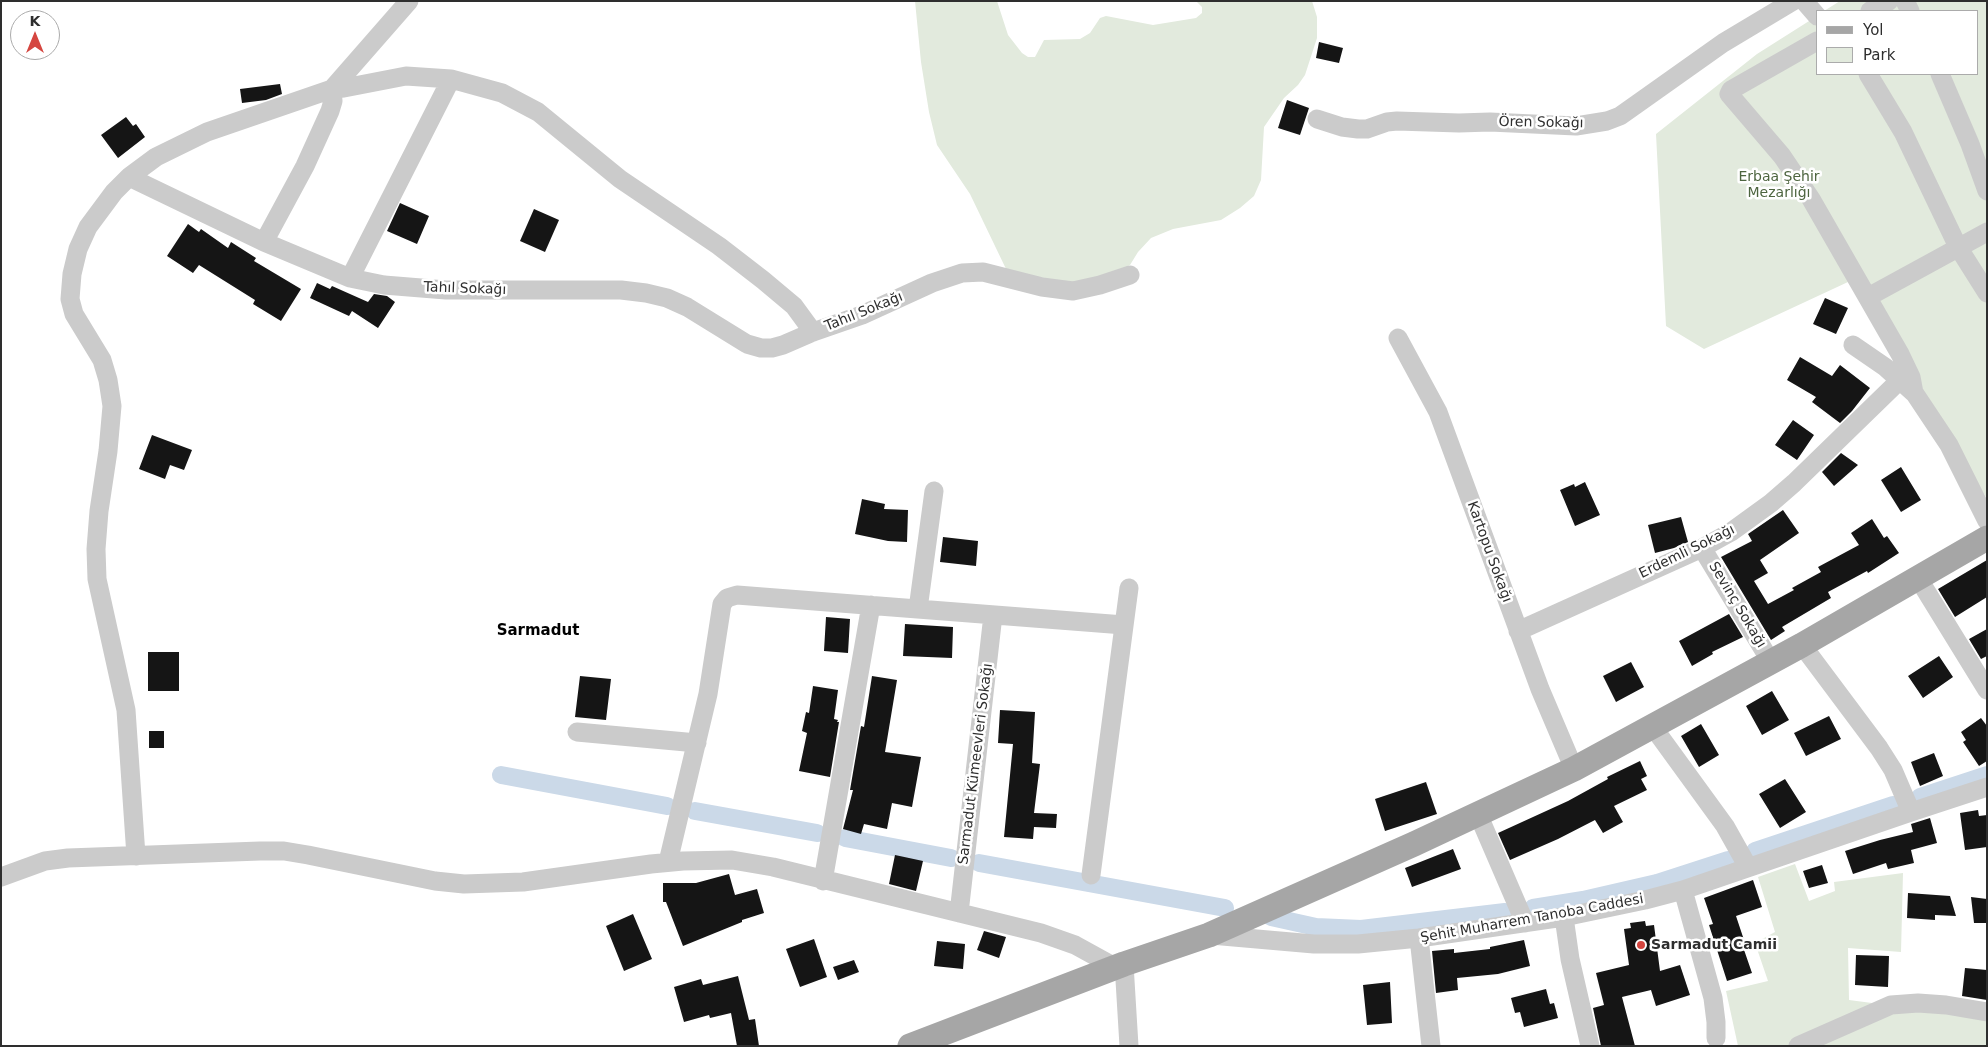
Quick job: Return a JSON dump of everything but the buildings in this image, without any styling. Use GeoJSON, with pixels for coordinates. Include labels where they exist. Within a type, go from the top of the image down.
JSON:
{"type":"FeatureCollection","features":[{"type":"Feature","properties":{"kind":"main road"},"geometry":{"type":"LineString","coordinates":[[910,1046],[1120,966],[1209,935],[1574,769],[1771,662],[1987,538]]}},
{"type":"Feature","properties":{"kind":"street"},"geometry":{"type":"LineString","coordinates":[[264,242],[305,166],[324,126],[333,101],[332,88],[409,1]]}},
{"type":"Feature","properties":{"kind":"street","name":"Ören Sokağı"},"geometry":{"type":"LineString","coordinates":[[1317,119],[1342,127],[1358,129],[1367,129],[1387,122],[1397,121],[1576,126],[1607,121],[1620,116],[1723,43],[1793,1]]}},
{"type":"Feature","properties":{"kind":"street"},"geometry":{"type":"LineString","coordinates":[[1804,1],[1816,15]]}},
{"type":"Feature","properties":{"kind":"street"},"geometry":{"type":"LineString","coordinates":[[1872,10],[1888,1]]}},
{"type":"Feature","properties":{"kind":"street"},"geometry":{"type":"LineString","coordinates":[[1816,42],[1731,90],[1729,94],[1792,170],[1831,232],[1904,362],[1913,384],[1914,393]]}},
{"type":"Feature","properties":{"kind":"street"},"geometry":{"type":"LineString","coordinates":[[1869,75],[1903,132],[1958,247],[1987,293]]}},
{"type":"Feature","properties":{"kind":"street"},"geometry":{"type":"LineString","coordinates":[[1940,75],[1970,144],[1987,192]]}},
{"type":"Feature","properties":{"kind":"street"},"geometry":{"type":"LineString","coordinates":[[136,856],[126,710],[97,579],[96,539],[112,406],[108,380],[102,360],[74,314],[70,298],[72,274],[78,249],[88,227],[114,192],[129,177],[156,157],[207,132],[332,88],[360,86],[406,76],[451,79],[502,93],[538,112],[620,179],[720,246],[763,280],[794,306],[813,332]]}},
{"type":"Feature","properties":{"kind":"street"},"geometry":{"type":"LineString","coordinates":[[350,278],[451,79]]}},
{"type":"Feature","properties":{"kind":"street","name":"Tahıl Sokağı"},"geometry":{"type":"LineString","coordinates":[[129,177],[264,242],[350,278],[384,285],[446,290],[621,290],[646,293],[667,298],[687,307],[747,344],[761,348],[777,346],[862,315],[932,283],[962,274],[983,272],[1042,287],[1073,291],[1130,275]]}},
{"type":"Feature","properties":{"kind":"street"},"geometry":{"type":"LineString","coordinates":[[1868,296],[1987,232]]}},
{"type":"Feature","properties":{"kind":"street","name":"Kartopu Sokağı"},"geometry":{"type":"LineString","coordinates":[[1398,338],[1438,412],[1518,631],[1550,715],[1574,769]]}},
{"type":"Feature","properties":{"kind":"street"},"geometry":{"type":"LineString","coordinates":[[1853,345],[1885,367],[1914,393],[1945,439],[1987,521]]}},
{"type":"Feature","properties":{"kind":"street","name":"Erdemli Sokağı"},"geometry":{"type":"LineString","coordinates":[[1518,631],[1702,548],[1731,532],[1771,503],[1900,380]]}},
{"type":"Feature","properties":{"kind":"street"},"geometry":{"type":"LineString","coordinates":[[918,609],[934,491]]}},
{"type":"Feature","properties":{"kind":"street","name":"Sevinç Sokağı"},"geometry":{"type":"LineString","coordinates":[[1702,548],[1771,662]]}},
{"type":"Feature","properties":{"kind":"street"},"geometry":{"type":"LineString","coordinates":[[1918,578],[1987,690]]}},
{"type":"Feature","properties":{"kind":"street"},"geometry":{"type":"LineString","coordinates":[[1091,875],[1129,588]]}},
{"type":"Feature","properties":{"kind":"street"},"geometry":{"type":"LineString","coordinates":[[668,862],[708,694],[722,604],[727,598],[737,595],[1124,626]]}},
{"type":"Feature","properties":{"kind":"street"},"geometry":{"type":"LineString","coordinates":[[824,881],[871,605]]}},
{"type":"Feature","properties":{"kind":"street","name":"Sarmadut Kümeevleri Sokağı"},"geometry":{"type":"LineString","coordinates":[[959,913],[993,615]]}},
{"type":"Feature","properties":{"kind":"street"},"geometry":{"type":"LineString","coordinates":[[1802,644],[1879,748],[1893,770],[1911,812]]}},
{"type":"Feature","properties":{"kind":"street"},"geometry":{"type":"LineString","coordinates":[[1653,727],[1725,826],[1748,867]]}},
{"type":"Feature","properties":{"kind":"street"},"geometry":{"type":"LineString","coordinates":[[577,732],[697,743]]}},
{"type":"Feature","properties":{"kind":"street","name":"Şehit Muharrem Tanoba Caddesi"},"geometry":{"type":"LineString","coordinates":[[1209,935],[1337,944],[1382,943],[1564,916],[1645,900],[1683,890],[1987,787]]}},
{"type":"Feature","properties":{"kind":"street"},"geometry":{"type":"LineString","coordinates":[[1478,814],[1525,923]]}},
{"type":"Feature","properties":{"kind":"street"},"geometry":{"type":"LineString","coordinates":[[1,877],[45,861],[84,857],[260,851],[284,851],[435,881],[494,884],[558,878],[615,868],[668,862],[732,860],[772,867],[1042,933],[1075,945],[1120,966],[1129,1046]]}},
{"type":"Feature","properties":{"kind":"street"},"geometry":{"type":"LineString","coordinates":[[1683,890],[1713,998],[1716,1038]]}},
{"type":"Feature","properties":{"kind":"street"},"geometry":{"type":"LineString","coordinates":[[1564,916],[1570,960],[1590,1046]]}},
{"type":"Feature","properties":{"kind":"street"},"geometry":{"type":"LineString","coordinates":[[1419,938],[1432,1046]]}},
{"type":"Feature","properties":{"kind":"street"},"geometry":{"type":"LineString","coordinates":[[1798,1046],[1891,1005],[1918,1003],[1946,1005],[1987,1012]]}},
{"type":"Feature","properties":{"kind":"green space"},"geometry":{"type":"Polygon","coordinates":[[[915,1],[997,1],[1008,35],[1022,53],[1028,57],[1035,57],[1044,40],[1080,39],[1090,33],[1100,18],[1106,16],[1153,25],[1196,18],[1202,13],[1202,7],[1196,1],[1312,1],[1317,17],[1317,38],[1305,75],[1298,85],[1284,98],[1264,127],[1261,180],[1254,196],[1221,220],[1173,229],[1151,238],[1138,252],[1130,265],[1108,277],[1080,285],[1007,271],[970,194],[937,145],[929,112],[921,62],[915,1]]]}},
{"type":"Feature","properties":{"kind":"green space","name":"Erbaa Şehir Mezarlığı"},"geometry":{"type":"Polygon","coordinates":[[[1840,1],[1987,1],[1987,499],[1958,450],[1848,282],[1704,349],[1666,326],[1656,134],[1757,54],[1816,17],[1816,75],[1978,75],[1978,10],[1826,10],[1840,1]]]}},
{"type":"Feature","properties":{"kind":"green space"},"geometry":{"type":"Polygon","coordinates":[[[1795,864],[1809,901],[1835,891],[1834,882],[1903,873],[1901,952],[1848,948],[1849,1000],[1987,1018],[1987,1046],[1738,1046],[1726,991],[1768,981],[1755,943],[1775,932],[1758,877],[1795,864]]]}},
{"type":"Feature","properties":{"kind":"waterway"},"geometry":{"type":"LineString","coordinates":[[501,775],[667,806]]}},
{"type":"Feature","properties":{"kind":"waterway"},"geometry":{"type":"LineString","coordinates":[[1920,797],[1987,775]]}},
{"type":"Feature","properties":{"kind":"waterway"},"geometry":{"type":"LineString","coordinates":[[1755,851],[1893,805]]}},
{"type":"Feature","properties":{"kind":"waterway"},"geometry":{"type":"LineString","coordinates":[[695,811],[817,833]]}},
{"type":"Feature","properties":{"kind":"waterway"},"geometry":{"type":"LineString","coordinates":[[845,838],[951,858]]}},
{"type":"Feature","properties":{"kind":"waterway"},"geometry":{"type":"LineString","coordinates":[[1533,908],[1583,900],[1657,883],[1728,860]]}},
{"type":"Feature","properties":{"kind":"waterway"},"geometry":{"type":"LineString","coordinates":[[979,863],[1225,908]]}},
{"type":"Feature","properties":{"kind":"waterway"},"geometry":{"type":"LineString","coordinates":[[1271,917],[1316,927],[1361,929],[1505,912]]}},
{"type":"Feature","properties":{"kind":"place","name":"Sarmadut Camii"},"geometry":{"type":"Point","coordinates":[1641,945]}},
{"type":"Feature","properties":{"kind":"district","name":"Sarmadut"},"geometry":{"type":"Point","coordinates":[538,631]}}]}
